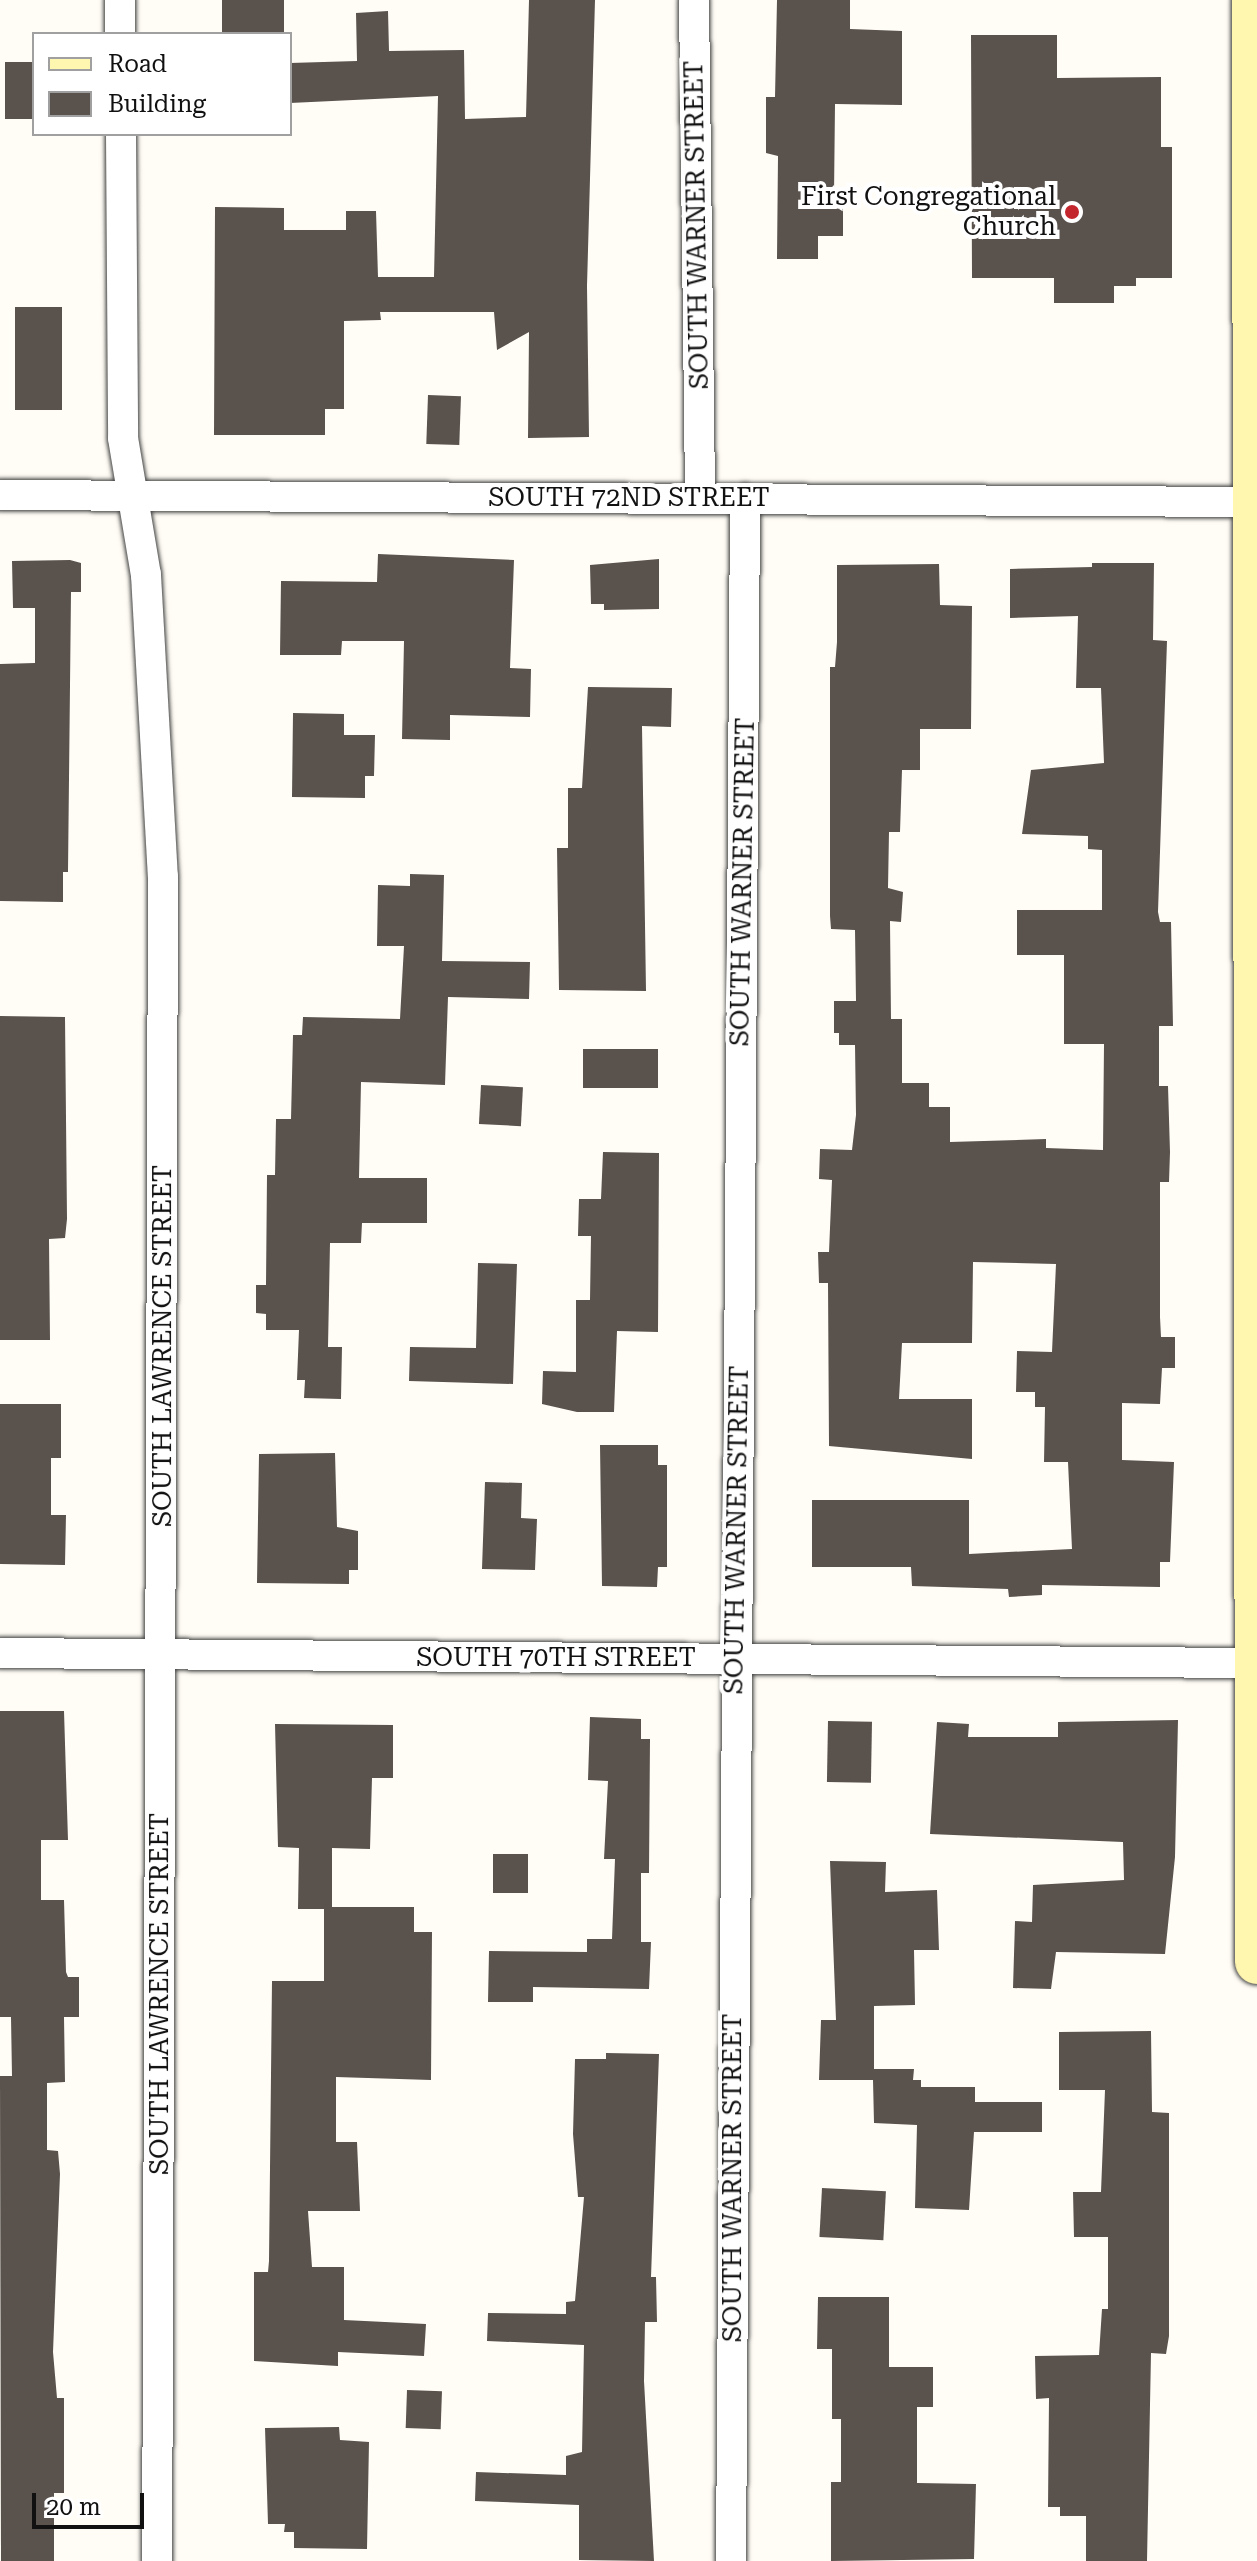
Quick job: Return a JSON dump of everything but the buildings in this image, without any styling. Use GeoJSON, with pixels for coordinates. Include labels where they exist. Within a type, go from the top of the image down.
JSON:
{"type":"FeatureCollection","features":[{"type":"Feature","properties":{"kind":"street"},"geometry":{"type":"LineString","coordinates":[[120,0],[120,32]]}},
{"type":"Feature","properties":{"kind":"street","name":"SOUTH WARNER STREET"},"geometry":{"type":"LineString","coordinates":[[694,0],[700,498]]}},
{"type":"Feature","properties":{"kind":"street"},"geometry":{"type":"LineString","coordinates":[[1254,0],[1257,1962]]}},
{"type":"Feature","properties":{"kind":"street","name":"SOUTH LAWRENCE STREET"},"geometry":{"type":"LineString","coordinates":[[121,136],[123,438],[146,575],[163,877],[157,2561]]}},
{"type":"Feature","properties":{"kind":"street","name":"SOUTH 72ND STREET"},"geometry":{"type":"LineString","coordinates":[[0,495],[1256,502]]}},
{"type":"Feature","properties":{"kind":"street","name":"SOUTH WARNER STREET"},"geometry":{"type":"LineString","coordinates":[[731,2561],[745,498]]}},
{"type":"Feature","properties":{"kind":"street","name":"SOUTH 70TH STREET"},"geometry":{"type":"LineString","coordinates":[[0,1653],[1256,1663]]}},
{"type":"Feature","properties":{"kind":"place","name":"First Congregational Church"},"geometry":{"type":"Point","coordinates":[1072,212]}}]}
